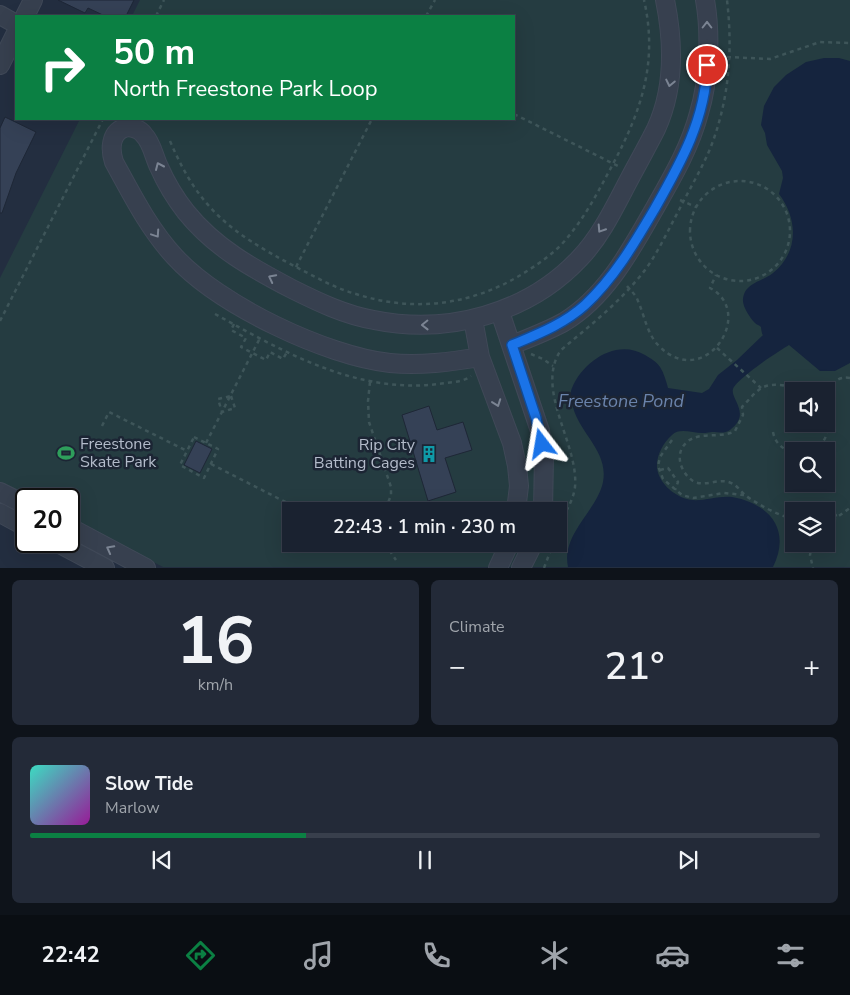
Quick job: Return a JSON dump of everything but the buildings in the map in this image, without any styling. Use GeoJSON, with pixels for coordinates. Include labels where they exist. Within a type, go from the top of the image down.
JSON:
{"type":"FeatureCollection","features":[{"type":"Feature","properties":{"kind":"street"},"geometry":{"type":"LineString","coordinates":[[26,15],[33,0]]}},
{"type":"Feature","properties":{"kind":"street"},"geometry":{"type":"LineString","coordinates":[[480,357],[426,365],[390,363],[356,357],[299,336],[245,309],[196,277],[161,241],[146,219],[114,162],[111,152],[112,142],[117,133],[125,128],[135,128],[144,135],[171,191],[188,214],[208,235],[243,262],[316,301],[359,317],[400,324],[429,326],[473,319],[500,312],[533,295],[557,279],[580,258],[611,214],[656,129],[672,76],[670,26],[665,0]]}},
{"type":"Feature","properties":{"kind":"street"},"geometry":{"type":"LineString","coordinates":[[514,350],[564,321],[605,285],[629,252],[680,163],[697,121],[707,81],[707,13],[705,0]]}},
{"type":"Feature","properties":{"kind":"street"},"geometry":{"type":"LineString","coordinates":[[0,15],[15,23]]}},
{"type":"Feature","properties":{"kind":"street"},"geometry":{"type":"LineString","coordinates":[[0,65],[15,35]]}},
{"type":"Feature","properties":{"kind":"street"},"geometry":{"type":"LineString","coordinates":[[500,312],[536,418],[542,444],[543,502]]}},
{"type":"Feature","properties":{"kind":"street"},"geometry":{"type":"LineString","coordinates":[[473,319],[480,357],[512,443],[519,486],[517,502]]}},
{"type":"Feature","properties":{"kind":"street"},"geometry":{"type":"LineString","coordinates":[[0,492],[15,500]]}},
{"type":"Feature","properties":{"kind":"street"},"geometry":{"type":"LineString","coordinates":[[0,513],[15,521]]}},
{"type":"Feature","properties":{"kind":"street"},"geometry":{"type":"LineString","coordinates":[[80,533],[146,568]]}},
{"type":"Feature","properties":{"kind":"street"},"geometry":{"type":"LineString","coordinates":[[498,568],[505,552]]}},
{"type":"Feature","properties":{"kind":"street"},"geometry":{"type":"LineString","coordinates":[[521,568],[529,552]]}},
{"type":"Feature","properties":{"kind":"street"},"geometry":{"type":"LineString","coordinates":[[77,553],[105,568]]}},
{"type":"Feature","properties":{"kind":"path"},"geometry":{"type":"LineString","coordinates":[[156,15],[164,0]]}},
{"type":"Feature","properties":{"kind":"path"},"geometry":{"type":"LineString","coordinates":[[426,15],[434,0]]}},
{"type":"Feature","properties":{"kind":"path"},"geometry":{"type":"LineString","coordinates":[[170,141],[191,184],[222,220],[251,241],[296,267],[355,294],[393,303],[447,304],[484,294],[507,284],[533,268],[561,244],[588,211],[625,141],[637,112],[648,72],[649,31],[644,0]]}},
{"type":"Feature","properties":{"kind":"path"},"geometry":{"type":"LineString","coordinates":[[727,57],[770,59],[820,42],[850,43]]}},
{"type":"Feature","properties":{"kind":"path"},"geometry":{"type":"LineString","coordinates":[[515,115],[618,166]]}},
{"type":"Feature","properties":{"kind":"path"},"geometry":{"type":"LineString","coordinates":[[0,321],[102,120]]}},
{"type":"Feature","properties":{"kind":"path"},"geometry":{"type":"LineString","coordinates":[[296,267],[371,120]]}},
{"type":"Feature","properties":{"kind":"path"},"geometry":{"type":"LineString","coordinates":[[732,182],[747,182],[762,187],[774,196],[785,211],[788,220],[789,238],[782,258],[769,271],[748,280],[731,280],[716,274],[700,262],[691,241],[690,224],[696,207],[715,188],[732,182]]}},
{"type":"Feature","properties":{"kind":"path"},"geometry":{"type":"LineString","coordinates":[[680,200],[696,207]]}},
{"type":"Feature","properties":{"kind":"path"},"geometry":{"type":"LineString","coordinates":[[567,512],[571,505],[575,486],[571,454],[556,409],[553,388],[555,358],[561,350],[608,311],[628,287],[638,301],[651,337],[668,354],[689,360],[700,359],[708,355],[717,348],[723,339],[727,326],[728,310],[726,302],[716,291],[710,288],[716,274]]}},
{"type":"Feature","properties":{"kind":"path"},"geometry":{"type":"LineString","coordinates":[[234,324],[231,330],[246,338],[241,347],[266,360],[270,352],[283,359],[287,352]]}},
{"type":"Feature","properties":{"kind":"path"},"geometry":{"type":"LineString","coordinates":[[206,443],[260,338]]}},
{"type":"Feature","properties":{"kind":"path"},"geometry":{"type":"LineString","coordinates":[[717,348],[760,388]]}},
{"type":"Feature","properties":{"kind":"path"},"geometry":{"type":"LineString","coordinates":[[514,350],[534,354],[553,366]]}},
{"type":"Feature","properties":{"kind":"path"},"geometry":{"type":"LineString","coordinates":[[835,382],[839,378],[850,378]]}},
{"type":"Feature","properties":{"kind":"path"},"geometry":{"type":"LineString","coordinates":[[370,382],[368,401],[369,422],[391,487],[388,502]]}},
{"type":"Feature","properties":{"kind":"path"},"geometry":{"type":"LineString","coordinates":[[785,385],[760,388],[742,407],[742,414],[735,431],[718,436],[692,438],[681,450],[679,457],[681,466],[694,481],[708,484],[719,481],[729,482],[736,485],[744,495],[785,517]]}},
{"type":"Feature","properties":{"kind":"path"},"geometry":{"type":"LineString","coordinates":[[222,412],[218,400],[231,396]]}},
{"type":"Feature","properties":{"kind":"path"},"geometry":{"type":"LineString","coordinates":[[222,412],[235,408],[231,396]]}},
{"type":"Feature","properties":{"kind":"path"},"geometry":{"type":"LineString","coordinates":[[102,426],[109,412],[187,451]]}},
{"type":"Feature","properties":{"kind":"path"},"geometry":{"type":"LineString","coordinates":[[773,432],[778,444],[785,449]]}},
{"type":"Feature","properties":{"kind":"path"},"geometry":{"type":"LineString","coordinates":[[194,437],[206,443],[218,449],[204,478],[180,465],[194,437]]}},
{"type":"Feature","properties":{"kind":"path"},"geometry":{"type":"LineString","coordinates":[[672,440],[660,457],[658,466],[663,479],[675,490],[682,495],[693,498],[714,494],[744,495]]}},
{"type":"Feature","properties":{"kind":"path"},"geometry":{"type":"LineString","coordinates":[[211,464],[285,502]]}},
{"type":"Feature","properties":{"kind":"path"},"geometry":{"type":"LineString","coordinates":[[660,470],[668,468],[678,482],[675,490]]}},
{"type":"Feature","properties":{"kind":"path"},"geometry":{"type":"LineString","coordinates":[[835,515],[850,508]]}},
{"type":"Feature","properties":{"kind":"path"},"geometry":{"type":"LineString","coordinates":[[835,517],[840,513]]}},
{"type":"Feature","properties":{"kind":"path"},"geometry":{"type":"LineString","coordinates":[[390,552],[396,560]]}},
{"type":"Feature","properties":{"kind":"path"},"geometry":{"type":"LineString","coordinates":[[544,568],[550,552]]}},
{"type":"Feature","properties":{"kind":"path"},"geometry":{"type":"LineString","coordinates":[[811,552],[812,568]]}},
{"type":"Feature","properties":{"kind":"green space"},"geometry":{"type":"Polygon","coordinates":[[[140,0],[850,0],[850,567],[163,567],[80,525],[80,488],[15,488],[15,491],[0,483],[0,278],[79,120],[515,120],[515,15],[132,15],[140,0]]]}},
{"type":"Feature","properties":{"kind":"water","name":"Freestone Pond"},"geometry":{"type":"Polygon","coordinates":[[[824,58],[839,58],[850,61],[850,363],[835,371],[820,371],[789,345],[759,365],[736,384],[733,393],[740,413],[736,424],[730,430],[706,433],[679,431],[669,438],[663,446],[657,463],[661,479],[668,488],[682,497],[698,500],[732,497],[757,506],[767,513],[774,521],[780,542],[773,567],[568,567],[567,555],[574,533],[599,493],[604,471],[597,451],[580,423],[572,403],[571,391],[577,378],[584,369],[602,355],[623,349],[634,350],[659,365],[668,388],[702,393],[709,389],[718,375],[763,335],[761,327],[753,321],[745,308],[743,302],[744,293],[750,286],[769,276],[782,265],[788,255],[793,235],[790,214],[779,194],[783,178],[782,171],[767,145],[765,133],[761,125],[764,106],[774,87],[786,75],[806,62],[824,58]]]}},
{"type":"Feature","properties":{"kind":"place","name":"Freestone Skate Park"},"geometry":{"type":"Point","coordinates":[66,453]}},
{"type":"Feature","properties":{"kind":"place","name":"Rip City Batting Cages"},"geometry":{"type":"Point","coordinates":[429,454]}},
{"type":"Feature","properties":{"kind":"route"},"geometry":{"type":"LineString","coordinates":[[542,444],[540,431],[512,345],[564,321],[605,285],[624,259],[680,163],[691,139],[707,81],[707,65]]}}]}
